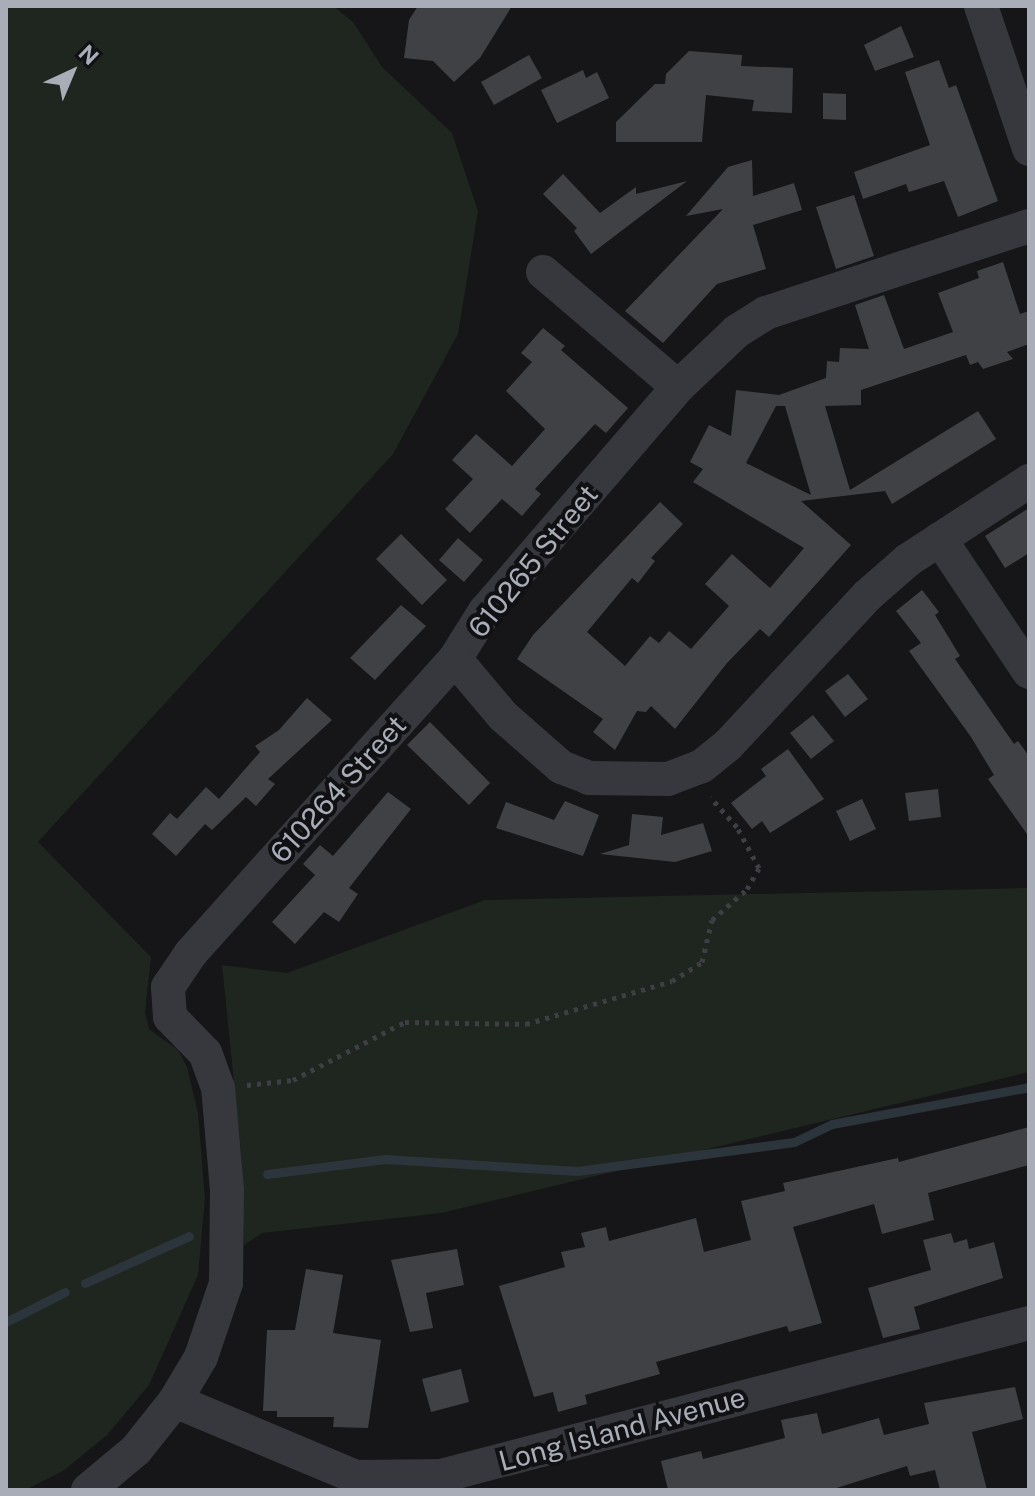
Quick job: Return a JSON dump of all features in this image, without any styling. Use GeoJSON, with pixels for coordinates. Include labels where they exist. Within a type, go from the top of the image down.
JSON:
{"type":"FeatureCollection","features":[{"type":"Feature","properties":{"kind":"street"},"geometry":{"type":"LineString","coordinates":[[981,6],[1029,149]]}},
{"type":"Feature","properties":{"kind":"street","name":"610265 Street"},"geometry":{"type":"LineString","coordinates":[[1029,226],[766,313],[737,331],[678,387],[485,611],[455,659],[503,716],[561,767],[589,778],[626,782],[686,772],[728,745],[868,595],[940,539],[1029,481]]}},
{"type":"Feature","properties":{"kind":"street"},"geometry":{"type":"LineString","coordinates":[[543,272],[678,387]]}},
{"type":"Feature","properties":{"kind":"street"},"geometry":{"type":"LineString","coordinates":[[940,539],[1029,672]]}},
{"type":"Feature","properties":{"kind":"street","name":"610264 Street"},"geometry":{"type":"LineString","coordinates":[[88,1490],[136,1450],[175,1401],[201,1357],[226,1283],[227,1190],[218,1088],[205,1053],[170,1017],[166,999],[184,964],[222,919],[455,659]]}},
{"type":"Feature","properties":{"kind":"street","name":"Long Island Avenue"},"geometry":{"type":"LineString","coordinates":[[175,1401],[356,1477],[441,1476],[1029,1323]]}},
{"type":"Feature","properties":{"kind":"path"},"geometry":{"type":"LineString","coordinates":[[218,1088],[293,1080],[405,1022],[526,1024],[672,981],[702,962],[712,920],[747,889],[759,868],[737,827],[686,772]]}},
{"type":"Feature","properties":{"kind":"shaded area"},"geometry":{"type":"Polygon","coordinates":[[[6,6],[333,6],[353,22],[382,67],[452,133],[478,211],[458,334],[393,454],[38,842],[151,957],[145,1012],[149,1029],[178,1050],[187,1067],[198,1113],[205,1198],[198,1275],[149,1385],[107,1435],[63,1471],[25,1490],[6,1490],[6,6]]]}},
{"type":"Feature","properties":{"kind":"shaded area"},"geometry":{"type":"Polygon","coordinates":[[[1029,888],[1029,1072],[441,1213],[262,1233],[244,1245],[241,1151],[222,965],[287,973],[485,900],[1029,888]]]}},
{"type":"Feature","properties":{"kind":"building"},"geometry":{"type":"Polygon","coordinates":[[[418,6],[512,6],[480,58],[454,82],[433,61],[404,58],[409,20],[418,6]]]}},
{"type":"Feature","properties":{"kind":"building"},"geometry":{"type":"Polygon","coordinates":[[[901,26],[914,57],[875,71],[864,45],[901,26]]]}},
{"type":"Feature","properties":{"kind":"building"},"geometry":{"type":"Polygon","coordinates":[[[689,51],[742,55],[741,66],[793,68],[792,113],[752,111],[754,100],[706,95],[702,142],[616,142],[616,122],[655,84],[665,84],[666,74],[689,51]]]}},
{"type":"Feature","properties":{"kind":"building"},"geometry":{"type":"Polygon","coordinates":[[[529,55],[542,78],[494,105],[481,82],[529,55]]]}},
{"type":"Feature","properties":{"kind":"building"},"geometry":{"type":"Polygon","coordinates":[[[939,60],[949,88],[956,85],[998,201],[958,217],[944,181],[909,192],[906,184],[863,199],[854,172],[930,145],[905,72],[939,60]]]}},
{"type":"Feature","properties":{"kind":"building"},"geometry":{"type":"Polygon","coordinates":[[[583,70],[586,78],[597,72],[609,98],[557,123],[541,90],[583,70]]]}},
{"type":"Feature","properties":{"kind":"building"},"geometry":{"type":"Polygon","coordinates":[[[823,93],[846,94],[846,120],[823,119],[823,93]]]}},
{"type":"Feature","properties":{"kind":"building"},"geometry":{"type":"Polygon","coordinates":[[[752,160],[753,196],[794,183],[802,210],[753,225],[766,269],[717,284],[663,343],[625,311],[723,209],[686,216],[728,167],[752,160]]]}},
{"type":"Feature","properties":{"kind":"building"},"geometry":{"type":"Polygon","coordinates":[[[563,174],[600,213],[636,187],[636,194],[687,181],[591,254],[574,231],[577,228],[543,194],[563,174]]]}},
{"type":"Feature","properties":{"kind":"building"},"geometry":{"type":"Polygon","coordinates":[[[854,195],[874,256],[836,269],[816,207],[854,195]]]}},
{"type":"Feature","properties":{"kind":"building"},"geometry":{"type":"Polygon","coordinates":[[[1003,262],[1020,314],[1029,311],[1029,344],[1007,352],[1013,359],[983,369],[978,362],[970,365],[966,355],[861,390],[861,405],[825,406],[850,490],[978,411],[996,439],[892,504],[885,491],[801,501],[851,545],[769,637],[760,629],[727,663],[675,729],[651,706],[646,712],[637,711],[615,750],[593,732],[603,719],[517,659],[533,635],[660,502],[683,524],[651,558],[655,561],[638,583],[632,578],[587,632],[625,666],[650,636],[659,643],[669,631],[691,649],[729,606],[705,584],[732,554],[770,588],[804,548],[693,482],[703,469],[690,462],[709,425],[731,436],[736,390],[779,395],[826,378],[827,361],[839,362],[840,348],[869,349],[855,305],[884,295],[904,349],[953,332],[938,293],[979,278],[977,271],[1003,262]],[[776,406],[746,463],[811,495],[785,406],[776,406]]]}},
{"type":"Feature","properties":{"kind":"building"},"geometry":{"type":"Polygon","coordinates":[[[543,328],[565,346],[561,350],[628,408],[606,433],[595,424],[535,489],[541,494],[522,516],[502,499],[470,533],[445,509],[473,479],[452,460],[476,434],[512,466],[545,429],[506,391],[532,362],[521,353],[543,328]]]}},
{"type":"Feature","properties":{"kind":"building"},"geometry":{"type":"Polygon","coordinates":[[[1029,508],[1029,553],[1005,568],[985,536],[1029,508]]]}},
{"type":"Feature","properties":{"kind":"building"},"geometry":{"type":"Polygon","coordinates":[[[401,534],[447,580],[422,605],[376,559],[401,534]]]}},
{"type":"Feature","properties":{"kind":"building"},"geometry":{"type":"Polygon","coordinates":[[[458,538],[483,560],[464,582],[439,560],[458,538]]]}},
{"type":"Feature","properties":{"kind":"building"},"geometry":{"type":"Polygon","coordinates":[[[922,590],[939,612],[935,615],[960,656],[955,659],[1014,744],[1018,741],[1029,756],[1029,837],[988,779],[994,775],[971,737],[909,651],[921,643],[896,611],[922,590]]]}},
{"type":"Feature","properties":{"kind":"building"},"geometry":{"type":"Polygon","coordinates":[[[401,605],[426,626],[375,680],[350,658],[401,605]]]}},
{"type":"Feature","properties":{"kind":"building"},"geometry":{"type":"Polygon","coordinates":[[[848,674],[868,699],[845,717],[825,691],[848,674]]]}},
{"type":"Feature","properties":{"kind":"building"},"geometry":{"type":"Polygon","coordinates":[[[307,698],[332,720],[268,779],[275,784],[256,806],[246,797],[212,830],[205,824],[176,856],[152,834],[170,813],[177,819],[206,787],[219,799],[260,752],[255,746],[279,730],[307,698]]]}},
{"type":"Feature","properties":{"kind":"building"},"geometry":{"type":"Polygon","coordinates":[[[813,715],[834,741],[811,759],[790,733],[813,715]]]}},
{"type":"Feature","properties":{"kind":"building"},"geometry":{"type":"Polygon","coordinates":[[[430,722],[490,783],[469,805],[407,745],[430,722]]]}},
{"type":"Feature","properties":{"kind":"building"},"geometry":{"type":"Polygon","coordinates":[[[788,749],[824,799],[770,833],[762,821],[752,829],[731,803],[766,776],[761,769],[788,749]]]}},
{"type":"Feature","properties":{"kind":"building"},"geometry":{"type":"Polygon","coordinates":[[[938,789],[941,817],[909,821],[905,793],[938,789]]]}},
{"type":"Feature","properties":{"kind":"building"},"geometry":{"type":"Polygon","coordinates":[[[388,792],[411,809],[349,888],[358,894],[339,922],[324,912],[295,944],[272,922],[315,875],[303,864],[320,845],[333,856],[388,792]]]}},
{"type":"Feature","properties":{"kind":"building"},"geometry":{"type":"Polygon","coordinates":[[[862,799],[876,829],[850,841],[836,811],[862,799]]]}},
{"type":"Feature","properties":{"kind":"building"},"geometry":{"type":"Polygon","coordinates":[[[565,801],[599,815],[583,856],[496,828],[506,802],[554,820],[565,801]]]}},
{"type":"Feature","properties":{"kind":"building"},"geometry":{"type":"Polygon","coordinates":[[[632,814],[663,817],[661,835],[703,823],[712,851],[675,862],[600,854],[629,845],[632,814]]]}},
{"type":"Feature","properties":{"kind":"building"},"geometry":{"type":"Polygon","coordinates":[[[1029,1127],[1029,1165],[928,1193],[934,1220],[882,1234],[874,1204],[793,1227],[822,1323],[789,1332],[787,1326],[656,1362],[660,1374],[585,1395],[587,1404],[558,1412],[553,1392],[534,1397],[499,1286],[565,1267],[561,1252],[585,1247],[581,1233],[606,1227],[609,1241],[696,1218],[704,1252],[751,1240],[741,1201],[785,1191],[783,1183],[898,1158],[899,1162],[1029,1127]]]}},
{"type":"Feature","properties":{"kind":"building"},"geometry":{"type":"Polygon","coordinates":[[[951,1233],[954,1243],[967,1239],[969,1249],[994,1242],[1003,1278],[914,1307],[920,1329],[883,1338],[868,1288],[931,1270],[923,1240],[951,1233]]]}},
{"type":"Feature","properties":{"kind":"building"},"geometry":{"type":"Polygon","coordinates":[[[457,1249],[464,1285],[426,1293],[433,1328],[410,1332],[391,1260],[457,1249]]]}},
{"type":"Feature","properties":{"kind":"building"},"geometry":{"type":"Polygon","coordinates":[[[306,1269],[343,1275],[333,1333],[381,1340],[368,1428],[333,1427],[334,1417],[277,1417],[277,1411],[263,1411],[267,1330],[295,1330],[306,1269]]]}},
{"type":"Feature","properties":{"kind":"building"},"geometry":{"type":"Polygon","coordinates":[[[461,1369],[469,1402],[431,1412],[422,1379],[461,1369]]]}},
{"type":"Feature","properties":{"kind":"building"},"geometry":{"type":"Polygon","coordinates":[[[1015,1387],[1023,1419],[972,1432],[987,1490],[940,1490],[935,1470],[910,1476],[907,1466],[830,1490],[668,1490],[661,1461],[701,1451],[703,1459],[785,1438],[781,1420],[817,1413],[822,1434],[879,1418],[884,1435],[929,1424],[924,1403],[1015,1387]]]}},
{"type":"Feature","properties":{"kind":"waterway"},"geometry":{"type":"LineString","coordinates":[[267,1174],[385,1159],[577,1171],[794,1142],[832,1124],[1029,1087]]}},
{"type":"Feature","properties":{"kind":"waterway"},"geometry":{"type":"LineString","coordinates":[[85,1283],[189,1236]]}},
{"type":"Feature","properties":{"kind":"waterway"},"geometry":{"type":"LineString","coordinates":[[6,1322],[65,1292]]}}]}
